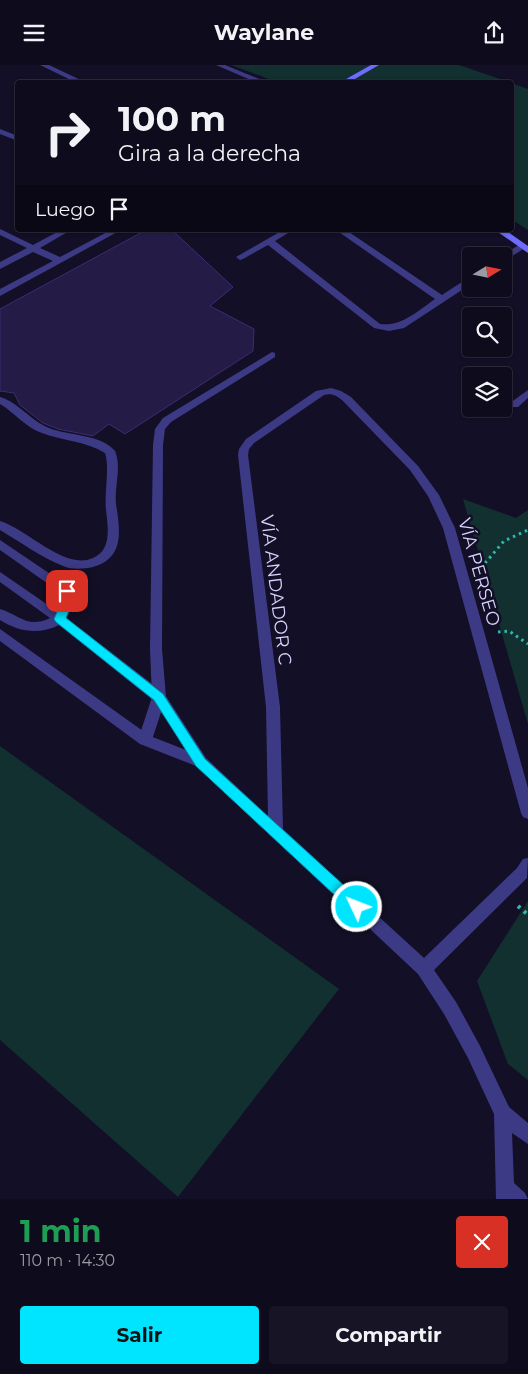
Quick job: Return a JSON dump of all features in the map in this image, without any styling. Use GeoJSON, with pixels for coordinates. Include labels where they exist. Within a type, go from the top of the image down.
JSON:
{"type":"FeatureCollection","features":[{"type":"Feature","properties":{"kind":"street"},"geometry":{"type":"LineString","coordinates":[[43,65],[77,80]]}},
{"type":"Feature","properties":{"kind":"street"},"geometry":{"type":"LineString","coordinates":[[219,65],[258,80]]}},
{"type":"Feature","properties":{"kind":"street"},"geometry":{"type":"LineString","coordinates":[[348,80],[376,65]]}},
{"type":"Feature","properties":{"kind":"street"},"geometry":{"type":"LineString","coordinates":[[0,131],[15,138]]}},
{"type":"Feature","properties":{"kind":"street"},"geometry":{"type":"LineString","coordinates":[[0,232],[60,261]]}},
{"type":"Feature","properties":{"kind":"street"},"geometry":{"type":"LineString","coordinates":[[0,266],[63,232]]}},
{"type":"Feature","properties":{"kind":"street"},"geometry":{"type":"LineString","coordinates":[[0,293],[113,232]]}},
{"type":"Feature","properties":{"kind":"street"},"geometry":{"type":"LineString","coordinates":[[240,257],[285,232]]}},
{"type":"Feature","properties":{"kind":"street"},"geometry":{"type":"LineString","coordinates":[[343,232],[441,299]]}},
{"type":"Feature","properties":{"kind":"street"},"geometry":{"type":"LineString","coordinates":[[502,232],[525,248],[512,255]]}},
{"type":"Feature","properties":{"kind":"street"},"geometry":{"type":"LineString","coordinates":[[269,241],[377,326],[389,328],[401,326],[462,286]]}},
{"type":"Feature","properties":{"kind":"street"},"geometry":{"type":"LineString","coordinates":[[145,740],[158,697],[156,640],[158,445],[160,429],[174,415],[272,355]]}},
{"type":"Feature","properties":{"kind":"street","name":"VÍA PERSEO"},"geometry":{"type":"LineString","coordinates":[[320,393],[333,391],[347,399],[414,468],[433,495],[449,528],[528,813]]}},
{"type":"Feature","properties":{"kind":"street","name":"VÍA ANDADOR C"},"geometry":{"type":"LineString","coordinates":[[276,831],[273,707],[243,455],[244,449],[250,441],[320,393]]}},
{"type":"Feature","properties":{"kind":"street"},"geometry":{"type":"LineString","coordinates":[[514,405],[528,393]]}},
{"type":"Feature","properties":{"kind":"street"},"geometry":{"type":"LineString","coordinates":[[0,400],[40,428],[59,436],[91,443],[110,451],[112,458],[110,493],[114,539],[108,553],[102,558],[89,564],[78,565],[66,563],[0,525]]}},
{"type":"Feature","properties":{"kind":"street"},"geometry":{"type":"LineString","coordinates":[[0,544],[67,591],[68,601],[60,619],[50,625],[34,628],[17,625],[0,615]]}},
{"type":"Feature","properties":{"kind":"street"},"geometry":{"type":"LineString","coordinates":[[0,576],[60,619],[158,697],[201,762],[424,969],[454,1015],[503,1113],[510,1195]]}},
{"type":"Feature","properties":{"kind":"street"},"geometry":{"type":"LineString","coordinates":[[0,634],[145,740],[201,762]]}},
{"type":"Feature","properties":{"kind":"street"},"geometry":{"type":"LineString","coordinates":[[424,969],[522,873],[528,864]]}},
{"type":"Feature","properties":{"kind":"street"},"geometry":{"type":"LineString","coordinates":[[503,1113],[528,1135]]}},
{"type":"Feature","properties":{"kind":"path"},"geometry":{"type":"LineString","coordinates":[[458,563],[486,561],[498,544],[512,536],[528,531]]}},
{"type":"Feature","properties":{"kind":"path"},"geometry":{"type":"LineString","coordinates":[[478,634],[510,631],[528,644]]}},
{"type":"Feature","properties":{"kind":"green space"},"geometry":{"type":"Polygon","coordinates":[[[231,65],[459,65],[503,80],[272,80],[231,65]]]}},
{"type":"Feature","properties":{"kind":"green space"},"geometry":{"type":"Polygon","coordinates":[[[514,84],[528,89],[528,230],[514,221],[514,84]]]}},
{"type":"Feature","properties":{"kind":"green space"},"geometry":{"type":"Polygon","coordinates":[[[463,499],[516,518],[528,510],[528,724],[463,499]]]}},
{"type":"Feature","properties":{"kind":"green space"},"geometry":{"type":"Polygon","coordinates":[[[0,746],[339,989],[178,1197],[0,1040],[0,746]]]}},
{"type":"Feature","properties":{"kind":"green space"},"geometry":{"type":"Polygon","coordinates":[[[528,901],[528,1080],[508,1064],[477,981],[528,901]]]}},
{"type":"Feature","properties":{"kind":"building"},"geometry":{"type":"Polygon","coordinates":[[[142,232],[174,232],[233,287],[210,306],[254,329],[253,351],[125,434],[109,424],[93,436],[58,429],[43,423],[20,405],[14,393],[0,391],[0,309],[142,232]]]}},
{"type":"Feature","properties":{"kind":"route"},"geometry":{"type":"LineString","coordinates":[[67,591],[68,601],[60,619],[158,697],[201,762],[357,907]]}}]}
